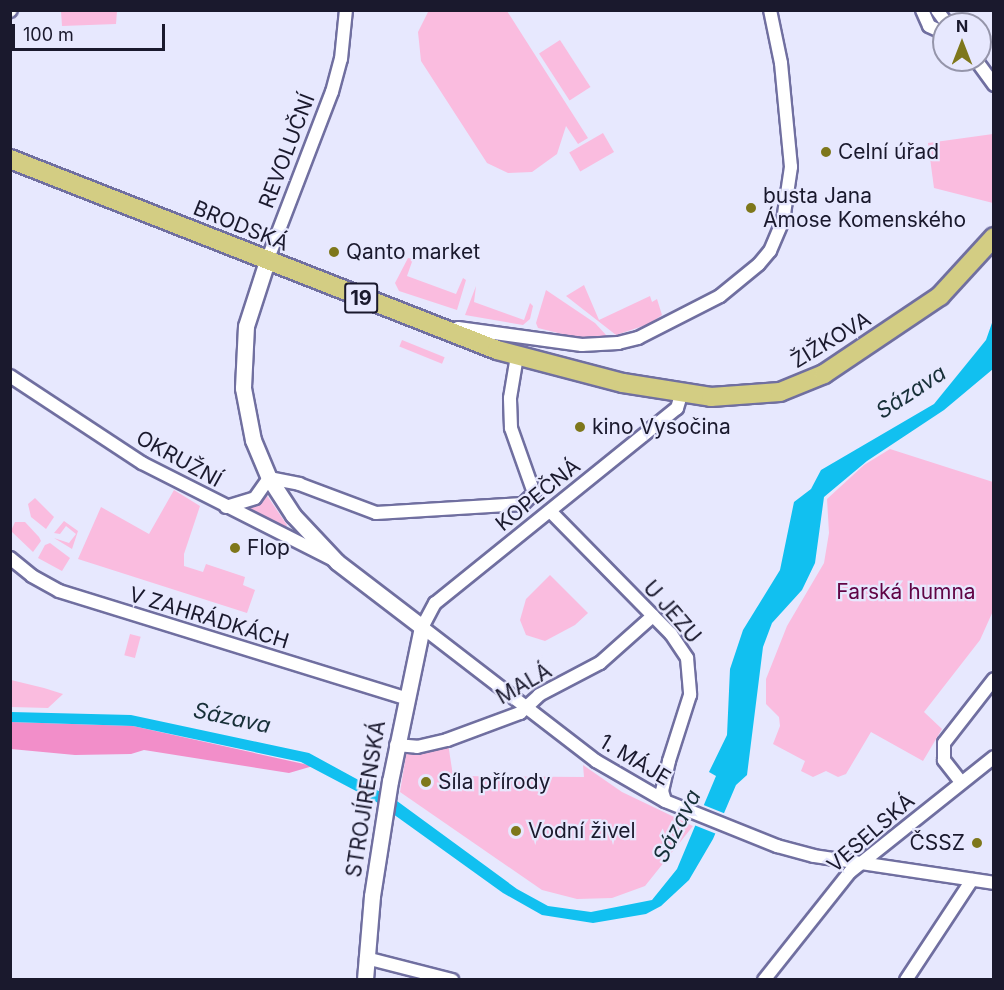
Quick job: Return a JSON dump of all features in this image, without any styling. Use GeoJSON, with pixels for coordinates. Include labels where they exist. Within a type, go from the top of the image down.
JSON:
{"type":"FeatureCollection","features":[{"type":"Feature","properties":{"kind":"main road","name":"BRODSKÁ"},"geometry":{"type":"LineString","coordinates":[[10,159],[454,335]]}},
{"type":"Feature","properties":{"kind":"main road","name":"ŽIŽKOVA"},"geometry":{"type":"LineString","coordinates":[[454,335],[516,356],[681,395],[735,398],[807,384],[940,296],[993,237]]}},
{"type":"Feature","properties":{"kind":"street","name":"REVOLUČNÍ"},"geometry":{"type":"LineString","coordinates":[[346,10],[341,59],[332,92],[267,261],[246,326],[243,388],[253,440],[268,478],[293,515],[337,562],[422,627]]}},
{"type":"Feature","properties":{"kind":"street"},"geometry":{"type":"LineString","coordinates":[[454,335],[458,328],[582,345],[618,343],[638,338],[720,296],[770,251],[783,221],[791,167],[781,63],[770,10]]}},
{"type":"Feature","properties":{"kind":"street"},"geometry":{"type":"LineString","coordinates":[[922,10],[929,26],[932,27]]}},
{"type":"Feature","properties":{"kind":"street"},"geometry":{"type":"LineString","coordinates":[[984,72],[993,85]]}},
{"type":"Feature","properties":{"kind":"street"},"geometry":{"type":"LineString","coordinates":[[226,507],[255,498],[268,478],[299,484],[376,513],[523,504],[534,493],[511,428],[510,398],[516,356]]}},
{"type":"Feature","properties":{"kind":"street","name":"OKRUŽNÍ"},"geometry":{"type":"LineString","coordinates":[[10,376],[142,463],[337,562]]}},
{"type":"Feature","properties":{"kind":"street","name":"KOPEČNÁ"},"geometry":{"type":"LineString","coordinates":[[422,627],[435,603],[677,408],[681,395]]}},
{"type":"Feature","properties":{"kind":"street","name":"U JEZU"},"geometry":{"type":"LineString","coordinates":[[550,511],[683,648],[692,679],[662,791],[669,802]]}},
{"type":"Feature","properties":{"kind":"street","name":"V ZAHRÁDKÁCH"},"geometry":{"type":"LineString","coordinates":[[10,558],[32,576],[90,602],[405,698]]}},
{"type":"Feature","properties":{"kind":"street","name":"MALÁ"},"geometry":{"type":"LineString","coordinates":[[396,745],[417,747],[447,740],[526,707],[539,695],[600,663],[653,616]]}},
{"type":"Feature","properties":{"kind":"street","name":"STROJÍRENSKÁ"},"geometry":{"type":"LineString","coordinates":[[365,980],[390,781],[405,698],[422,627]]}},
{"type":"Feature","properties":{"kind":"street","name":"1. MÁJE"},"geometry":{"type":"LineString","coordinates":[[422,627],[612,773],[669,802],[777,846],[861,864],[993,883]]}},
{"type":"Feature","properties":{"kind":"street"},"geometry":{"type":"LineString","coordinates":[[961,782],[944,760],[944,743],[993,680]]}},
{"type":"Feature","properties":{"kind":"street","name":"VESELSKÁ"},"geometry":{"type":"LineString","coordinates":[[764,980],[828,898],[861,864],[993,757]]}},
{"type":"Feature","properties":{"kind":"street"},"geometry":{"type":"LineString","coordinates":[[906,980],[972,880]]}},
{"type":"Feature","properties":{"kind":"street"},"geometry":{"type":"LineString","coordinates":[[366,958],[452,980]]}},
{"type":"Feature","properties":{"kind":"green space"},"geometry":{"type":"Polygon","coordinates":[[[429,10],[507,11],[588,138],[578,144],[566,126],[557,154],[532,172],[508,173],[487,163],[421,61],[418,32],[429,10]]]}},
{"type":"Feature","properties":{"kind":"green space"},"geometry":{"type":"Polygon","coordinates":[[[61,11],[117,11],[116,24],[62,26],[61,11]]]}},
{"type":"Feature","properties":{"kind":"green space"},"geometry":{"type":"Polygon","coordinates":[[[560,40],[590,87],[570,101],[539,54],[560,40]]]}},
{"type":"Feature","properties":{"kind":"green space"},"geometry":{"type":"Polygon","coordinates":[[[603,133],[614,152],[580,172],[569,152],[603,133]]]}},
{"type":"Feature","properties":{"kind":"green space"},"geometry":{"type":"Polygon","coordinates":[[[993,134],[993,203],[934,188],[928,143],[993,134]]]}},
{"type":"Feature","properties":{"kind":"green space"},"geometry":{"type":"Polygon","coordinates":[[[408,258],[413,259],[407,276],[456,294],[463,278],[466,280],[457,310],[399,291],[395,283],[408,258]]]}},
{"type":"Feature","properties":{"kind":"green space"},"geometry":{"type":"Polygon","coordinates":[[[584,285],[599,320],[650,296],[652,302],[657,299],[662,315],[649,324],[616,335],[566,296],[584,285]]]}},
{"type":"Feature","properties":{"kind":"green space"},"geometry":{"type":"Polygon","coordinates":[[[476,286],[474,302],[524,320],[530,303],[533,306],[530,319],[523,325],[465,315],[476,286]]]}},
{"type":"Feature","properties":{"kind":"green space"},"geometry":{"type":"Polygon","coordinates":[[[546,290],[595,323],[607,336],[578,338],[538,328],[536,323],[546,290]]]}},
{"type":"Feature","properties":{"kind":"green space"},"geometry":{"type":"Polygon","coordinates":[[[402,340],[445,357],[442,364],[399,346],[402,340]]]}},
{"type":"Feature","properties":{"kind":"green space","name":"Farská humna"},"geometry":{"type":"Polygon","coordinates":[[[890,449],[993,482],[993,611],[980,640],[924,712],[942,729],[923,761],[871,732],[846,774],[838,777],[826,771],[813,777],[801,771],[805,761],[773,744],[780,726],[779,717],[766,704],[766,679],[787,626],[824,563],[829,533],[827,499],[864,465],[890,449]]]}},
{"type":"Feature","properties":{"kind":"green space"},"geometry":{"type":"Polygon","coordinates":[[[174,490],[200,506],[184,554],[184,566],[203,572],[206,564],[245,577],[243,585],[255,590],[247,613],[78,559],[101,507],[149,534],[174,490]]]}},
{"type":"Feature","properties":{"kind":"green space"},"geometry":{"type":"Polygon","coordinates":[[[266,494],[287,525],[284,531],[248,513],[247,508],[266,494]]]}},
{"type":"Feature","properties":{"kind":"green space"},"geometry":{"type":"Polygon","coordinates":[[[35,498],[54,517],[46,529],[31,517],[28,504],[35,498]]]}},
{"type":"Feature","properties":{"kind":"green space"},"geometry":{"type":"Polygon","coordinates":[[[64,521],[78,531],[72,549],[54,538],[69,543],[76,534],[66,526],[60,534],[54,533],[64,521]]]}},
{"type":"Feature","properties":{"kind":"green space"},"geometry":{"type":"Polygon","coordinates":[[[15,522],[25,522],[39,537],[41,541],[33,552],[11,531],[15,522]]]}},
{"type":"Feature","properties":{"kind":"green space"},"geometry":{"type":"Polygon","coordinates":[[[50,543],[70,558],[62,571],[38,558],[45,545],[50,543]]]}},
{"type":"Feature","properties":{"kind":"green space"},"geometry":{"type":"Polygon","coordinates":[[[550,575],[588,613],[575,625],[545,641],[526,635],[520,620],[526,599],[550,575]]]}},
{"type":"Feature","properties":{"kind":"green space"},"geometry":{"type":"Polygon","coordinates":[[[130,634],[141,637],[135,658],[124,655],[130,634]]]}},
{"type":"Feature","properties":{"kind":"green space"},"geometry":{"type":"Polygon","coordinates":[[[11,680],[63,694],[48,708],[11,707],[11,680]]]}},
{"type":"Feature","properties":{"kind":"green space"},"geometry":{"type":"Polygon","coordinates":[[[448,743],[453,776],[584,777],[583,765],[622,792],[693,826],[645,886],[612,898],[577,899],[542,890],[400,792],[407,749],[448,743]]]}},
{"type":"Feature","properties":{"kind":"shaded area"},"geometry":{"type":"Polygon","coordinates":[[[11,722],[133,726],[313,766],[289,773],[144,750],[131,754],[75,755],[11,749],[11,722]]]}},
{"type":"Feature","properties":{"kind":"water"},"geometry":{"type":"Polygon","coordinates":[[[993,320],[993,369],[944,410],[867,461],[824,497],[815,563],[802,590],[772,623],[763,647],[747,775],[736,785],[713,839],[689,880],[661,906],[646,914],[593,923],[542,915],[503,893],[375,801],[301,762],[133,726],[11,722],[11,712],[131,715],[309,753],[397,801],[517,889],[548,906],[591,912],[652,900],[677,869],[716,776],[709,772],[727,735],[730,669],[743,630],[780,570],[794,502],[811,489],[821,470],[934,404],[986,340],[993,320]]]}},
{"type":"Feature","properties":{"kind":"pier"},"geometry":{"type":"Polygon","coordinates":[[[701,804],[726,814],[718,835],[693,824],[701,804]]]}},
{"type":"Feature","properties":{"kind":"place","name":"Celní úřad"},"geometry":{"type":"Point","coordinates":[826,152]}},
{"type":"Feature","properties":{"kind":"place","name":"busta Jana Ámose Komenského"},"geometry":{"type":"Point","coordinates":[751,208]}},
{"type":"Feature","properties":{"kind":"place","name":"Qanto market"},"geometry":{"type":"Point","coordinates":[334,252]}},
{"type":"Feature","properties":{"kind":"place","name":"kino Vysočina"},"geometry":{"type":"Point","coordinates":[580,427]}},
{"type":"Feature","properties":{"kind":"place","name":"Flop"},"geometry":{"type":"Point","coordinates":[235,548]}},
{"type":"Feature","properties":{"kind":"place","name":"Síla přírody"},"geometry":{"type":"Point","coordinates":[426,782]}},
{"type":"Feature","properties":{"kind":"place","name":"Vodní živel"},"geometry":{"type":"Point","coordinates":[516,831]}},
{"type":"Feature","properties":{"kind":"place","name":"ČSSZ"},"geometry":{"type":"Point","coordinates":[977,843]}},
{"type":"Feature","properties":{"kind":"water label","name":"Sázava"},"geometry":{"type":"Point","coordinates":[911,392]}},
{"type":"Feature","properties":{"kind":"water label","name":"Sázava"},"geometry":{"type":"Point","coordinates":[232,718]}},
{"type":"Feature","properties":{"kind":"water label","name":"Sázava"},"geometry":{"type":"Point","coordinates":[677,826]}}]}
